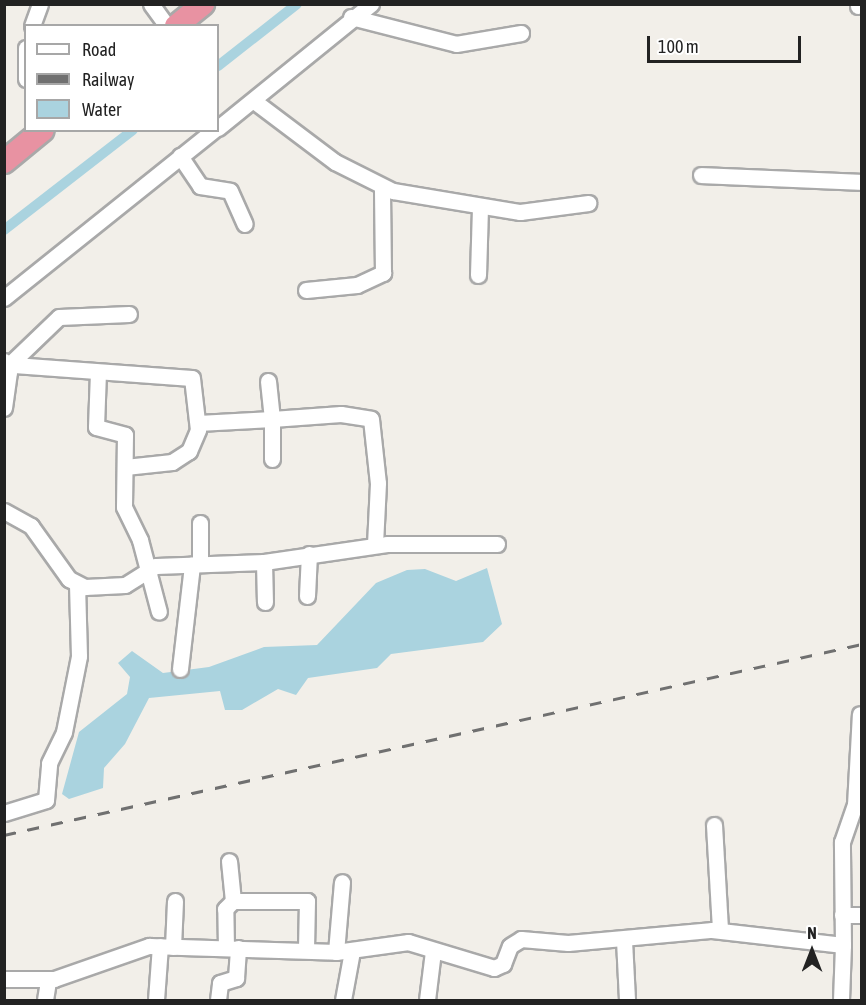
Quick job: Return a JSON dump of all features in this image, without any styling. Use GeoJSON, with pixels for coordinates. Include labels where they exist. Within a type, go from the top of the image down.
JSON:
{"type":"FeatureCollection","features":[{"type":"Feature","properties":{"kind":"highway"},"geometry":{"type":"LineString","coordinates":[[178,24],[203,4]]}},
{"type":"Feature","properties":{"kind":"highway"},"geometry":{"type":"LineString","coordinates":[[4,162],[41,132]]}},
{"type":"Feature","properties":{"kind":"street"},"geometry":{"type":"LineString","coordinates":[[33,24],[40,4]]}},
{"type":"Feature","properties":{"kind":"street"},"geometry":{"type":"LineString","coordinates":[[152,4],[165,24]]}},
{"type":"Feature","properties":{"kind":"street"},"geometry":{"type":"LineString","coordinates":[[219,127],[254,101],[351,17],[371,4]]}},
{"type":"Feature","properties":{"kind":"street"},"geometry":{"type":"LineString","coordinates":[[351,17],[456,44],[521,33]]}},
{"type":"Feature","properties":{"kind":"street"},"geometry":{"type":"LineString","coordinates":[[254,101],[299,138],[381,187],[480,206],[531,213],[588,203]]}},
{"type":"Feature","properties":{"kind":"street"},"geometry":{"type":"LineString","coordinates":[[4,298],[211,132]]}},
{"type":"Feature","properties":{"kind":"street"},"geometry":{"type":"LineString","coordinates":[[180,156],[200,186],[230,191],[245,224]]}},
{"type":"Feature","properties":{"kind":"street"},"geometry":{"type":"LineString","coordinates":[[701,175],[861,182]]}},
{"type":"Feature","properties":{"kind":"street"},"geometry":{"type":"LineString","coordinates":[[306,290],[357,285],[383,273],[381,187]]}},
{"type":"Feature","properties":{"kind":"street"},"geometry":{"type":"LineString","coordinates":[[478,275],[480,206]]}},
{"type":"Feature","properties":{"kind":"street"},"geometry":{"type":"LineString","coordinates":[[4,408],[9,363],[53,320],[129,314]]}},
{"type":"Feature","properties":{"kind":"street"},"geometry":{"type":"LineString","coordinates":[[9,363],[192,378],[198,423],[196,438],[182,459],[125,467]]}},
{"type":"Feature","properties":{"kind":"street"},"geometry":{"type":"LineString","coordinates":[[98,372],[96,427],[125,435],[124,507],[149,568],[159,612]]}},
{"type":"Feature","properties":{"kind":"street"},"geometry":{"type":"LineString","coordinates":[[268,381],[272,419],[272,459]]}},
{"type":"Feature","properties":{"kind":"street"},"geometry":{"type":"LineString","coordinates":[[198,423],[341,414],[371,419],[378,483],[373,513],[375,545]]}},
{"type":"Feature","properties":{"kind":"street"},"geometry":{"type":"LineString","coordinates":[[4,511],[36,532],[77,585],[79,656],[64,732],[49,763],[46,800],[4,813]]}},
{"type":"Feature","properties":{"kind":"street"},"geometry":{"type":"LineString","coordinates":[[180,669],[200,523]]}},
{"type":"Feature","properties":{"kind":"street"},"geometry":{"type":"LineString","coordinates":[[77,585],[125,585],[149,568],[264,562],[375,545],[497,544]]}},
{"type":"Feature","properties":{"kind":"street"},"geometry":{"type":"LineString","coordinates":[[307,596],[309,554]]}},
{"type":"Feature","properties":{"kind":"street"},"geometry":{"type":"LineString","coordinates":[[264,562],[265,602]]}},
{"type":"Feature","properties":{"kind":"street"},"geometry":{"type":"LineString","coordinates":[[841,1000],[842,842],[855,805],[860,714]]}},
{"type":"Feature","properties":{"kind":"street"},"geometry":{"type":"LineString","coordinates":[[714,825],[720,930]]}},
{"type":"Feature","properties":{"kind":"street"},"geometry":{"type":"LineString","coordinates":[[229,861],[233,901]]}},
{"type":"Feature","properties":{"kind":"street"},"geometry":{"type":"LineString","coordinates":[[336,951],[342,882]]}},
{"type":"Feature","properties":{"kind":"street"},"geometry":{"type":"LineString","coordinates":[[156,1000],[175,901]]}},
{"type":"Feature","properties":{"kind":"street"},"geometry":{"type":"LineString","coordinates":[[218,1000],[220,983],[236,978],[225,909],[233,901],[308,901],[306,951]]}},
{"type":"Feature","properties":{"kind":"street"},"geometry":{"type":"LineString","coordinates":[[842,915],[861,915]]}},
{"type":"Feature","properties":{"kind":"street"},"geometry":{"type":"LineString","coordinates":[[4,979],[48,980],[136,948],[166,946],[352,951],[408,942],[494,968],[503,964],[510,945],[521,939],[558,944],[720,930],[843,945]]}},
{"type":"Feature","properties":{"kind":"street"},"geometry":{"type":"LineString","coordinates":[[624,940],[627,1000]]}},
{"type":"Feature","properties":{"kind":"street"},"geometry":{"type":"LineString","coordinates":[[343,1000],[352,951]]}},
{"type":"Feature","properties":{"kind":"street"},"geometry":{"type":"LineString","coordinates":[[427,1000],[433,951]]}},
{"type":"Feature","properties":{"kind":"street"},"geometry":{"type":"LineString","coordinates":[[45,1000],[48,980]]}},
{"type":"Feature","properties":{"kind":"water"},"geometry":{"type":"Polygon","coordinates":[[[487,568],[502,624],[483,642],[391,654],[377,668],[308,678],[296,695],[278,689],[242,710],[225,710],[220,691],[149,698],[125,744],[104,768],[103,788],[69,799],[62,794],[79,732],[127,694],[130,677],[118,663],[132,651],[163,673],[209,667],[264,647],[317,645],[376,583],[407,570],[425,569],[456,581],[487,568]]]}},
{"type":"Feature","properties":{"kind":"waterway"},"geometry":{"type":"LineString","coordinates":[[219,65],[297,4]]}},
{"type":"Feature","properties":{"kind":"waterway"},"geometry":{"type":"LineString","coordinates":[[4,230],[130,132]]}},
{"type":"Feature","properties":{"kind":"railway"},"geometry":{"type":"LineString","coordinates":[[4,835],[862,644]]}}]}
